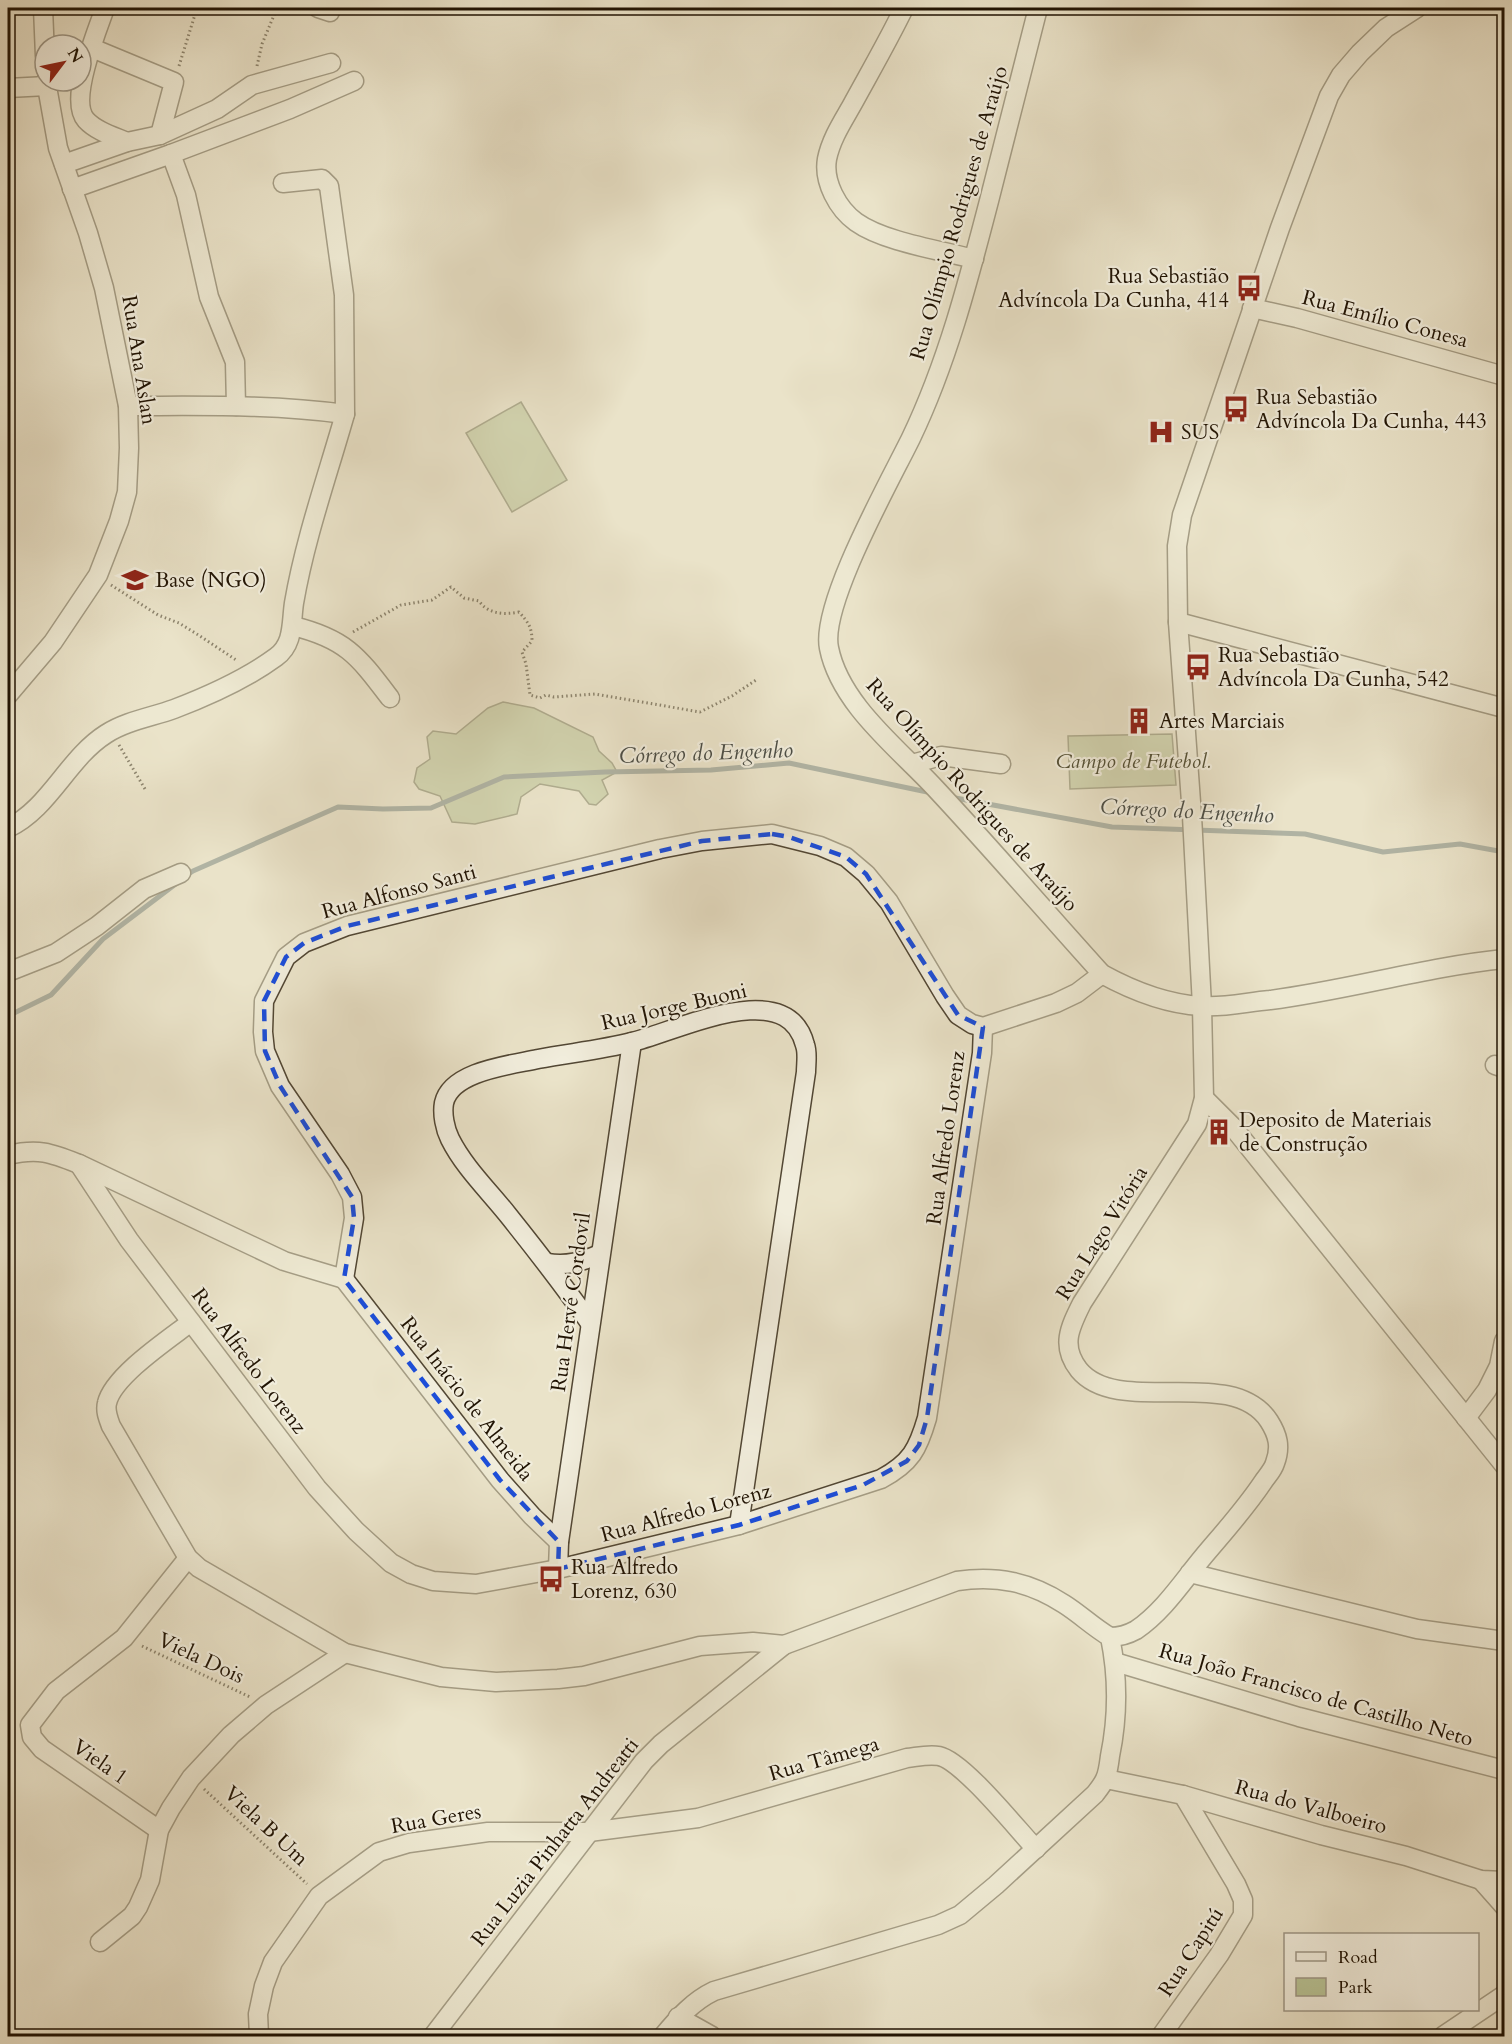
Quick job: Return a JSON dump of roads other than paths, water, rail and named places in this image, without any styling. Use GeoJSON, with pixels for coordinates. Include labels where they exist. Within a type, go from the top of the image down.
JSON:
{"type":"FeatureCollection","features":[{"type":"Feature","properties":{"kind":"street"},"geometry":{"type":"LineString","coordinates":[[43,8],[44,33]]}},
{"type":"Feature","properties":{"kind":"street"},"geometry":{"type":"LineString","coordinates":[[93,45],[105,8]]}},
{"type":"Feature","properties":{"kind":"street"},"geometry":{"type":"LineString","coordinates":[[904,8],[836,134],[827,159],[827,178],[832,193],[844,211],[857,223],[893,238],[974,259]]}},
{"type":"Feature","properties":{"kind":"street","name":"Rua Olímpio Rodrigues de Araújo"},"geometry":{"type":"LineString","coordinates":[[1038,8],[974,259],[946,353],[916,428],[846,571],[828,636],[828,647],[833,663],[863,713],[936,788],[1102,974],[1150,997],[1202,1006],[1300,996],[1451,965],[1504,959]]}},
{"type":"Feature","properties":{"kind":"street","name":"Rua Lago Vitória"},"geometry":{"type":"LineString","coordinates":[[1110,1637],[1123,1636],[1136,1630],[1166,1603],[1248,1504],[1275,1465],[1279,1442],[1269,1420],[1257,1406],[1240,1398],[1184,1392],[1119,1390],[1092,1382],[1074,1364],[1069,1354],[1068,1338],[1072,1322],[1082,1303],[1197,1124],[1204,1098],[1202,1006],[1192,852],[1192,816],[1178,622],[1177,546],[1182,515],[1252,308],[1329,96],[1341,75],[1360,53],[1386,28],[1417,8]]}},
{"type":"Feature","properties":{"kind":"street"},"geometry":{"type":"LineString","coordinates":[[93,48],[174,82],[160,135]]}},
{"type":"Feature","properties":{"kind":"street"},"geometry":{"type":"LineString","coordinates":[[61,156],[160,135],[217,109],[252,85],[331,63]]}},
{"type":"Feature","properties":{"kind":"street"},"geometry":{"type":"LineString","coordinates":[[72,189],[290,109],[354,81]]}},
{"type":"Feature","properties":{"kind":"street"},"geometry":{"type":"LineString","coordinates":[[8,88],[33,85]]}},
{"type":"Feature","properties":{"kind":"street","name":"Rua Ana Aslan"},"geometry":{"type":"LineString","coordinates":[[8,695],[53,642],[98,575],[127,492],[128,406],[104,288],[88,233],[61,156],[48,93]]}},
{"type":"Feature","properties":{"kind":"street"},"geometry":{"type":"LineString","coordinates":[[80,93],[84,118],[95,128],[127,142]]}},
{"type":"Feature","properties":{"kind":"street"},"geometry":{"type":"LineString","coordinates":[[171,154],[186,195],[209,297],[235,362],[236,406]]}},
{"type":"Feature","properties":{"kind":"street"},"geometry":{"type":"LineString","coordinates":[[8,828],[29,814],[86,750],[108,733],[202,697],[252,672],[283,651],[290,640],[302,562],[345,414],[344,295],[329,186],[322,179],[283,183]]}},
{"type":"Feature","properties":{"kind":"street","name":"Rua Emílio Conesa"},"geometry":{"type":"LineString","coordinates":[[1252,308],[1297,318],[1504,376]]}},
{"type":"Feature","properties":{"kind":"street"},"geometry":{"type":"LineString","coordinates":[[128,406],[236,406],[345,414]]}},
{"type":"Feature","properties":{"kind":"street"},"geometry":{"type":"LineString","coordinates":[[1178,622],[1504,708]]}},
{"type":"Feature","properties":{"kind":"street"},"geometry":{"type":"LineString","coordinates":[[293,626],[322,633],[340,643],[362,664],[390,698]]}},
{"type":"Feature","properties":{"kind":"street"},"geometry":{"type":"LineString","coordinates":[[912,764],[941,756],[1001,764]]}},
{"type":"Feature","properties":{"kind":"street","name":"Rua Alfonso Santi"},"geometry":{"type":"LineString","coordinates":[[344,1280],[354,1218],[352,1197],[340,1174],[280,1086],[265,1051],[263,1032],[264,1000],[286,957],[304,943],[346,926],[660,849],[702,841],[772,834],[820,846],[846,858],[866,874],[889,902],[958,1015],[972,1024],[983,1027]]}},
{"type":"Feature","properties":{"kind":"street"},"geometry":{"type":"LineString","coordinates":[[8,972],[56,953],[87,933],[144,889],[181,873]]}},
{"type":"Feature","properties":{"kind":"street"},"geometry":{"type":"LineString","coordinates":[[983,1027],[1056,1003],[1077,993],[1102,974]]}},
{"type":"Feature","properties":{"kind":"street","name":"Rua Jorge Buoni"},"geometry":{"type":"LineString","coordinates":[[590,1323],[547,1263],[469,1168],[456,1148],[445,1122],[444,1104],[449,1090],[464,1079],[487,1069],[632,1042],[723,1015],[757,1008],[776,1012],[791,1019],[806,1046],[806,1072],[740,1525]]}},
{"type":"Feature","properties":{"kind":"street","name":"Rua Alfredo Lorenz"},"geometry":{"type":"LineString","coordinates":[[80,1164],[111,1213],[191,1322],[317,1488],[356,1531],[392,1563],[411,1574],[433,1581],[476,1584],[558,1569],[740,1525],[881,1479],[908,1461],[919,1445],[929,1406],[982,1053],[983,1027]]}},
{"type":"Feature","properties":{"kind":"street","name":"Rua Hervé Cordovil"},"geometry":{"type":"LineString","coordinates":[[558,1569],[559,1542],[632,1042]]}},
{"type":"Feature","properties":{"kind":"street"},"geometry":{"type":"LineString","coordinates":[[1204,1098],[1232,1126],[1504,1465]]}},
{"type":"Feature","properties":{"kind":"street"},"geometry":{"type":"LineString","coordinates":[[8,1155],[24,1151],[46,1152],[80,1164],[284,1261],[344,1280]]}},
{"type":"Feature","properties":{"kind":"street"},"geometry":{"type":"LineString","coordinates":[[547,1263],[575,1264],[600,1254]]}},
{"type":"Feature","properties":{"kind":"street","name":"Rua Inácio de Almeida"},"geometry":{"type":"LineString","coordinates":[[344,1280],[500,1480],[559,1542]]}},
{"type":"Feature","properties":{"kind":"street"},"geometry":{"type":"LineString","coordinates":[[191,1322],[121,1379],[110,1394],[106,1413],[111,1426],[188,1558],[199,1568],[345,1653],[441,1677],[496,1682],[584,1676],[700,1646],[753,1642],[784,1645],[957,1581],[978,1578],[995,1578],[1037,1588],[1066,1605],[1095,1629],[1110,1637],[1117,1690],[1113,1741],[1106,1779],[1095,1794],[1035,1849],[960,1915],[938,1925],[723,1987],[706,1995],[678,2017],[663,2037]]}},
{"type":"Feature","properties":{"kind":"street"},"geometry":{"type":"LineString","coordinates":[[1466,1418],[1487,1390],[1498,1366],[1504,1341]]}},
{"type":"Feature","properties":{"kind":"street","name":"Viela 1"},"geometry":{"type":"LineString","coordinates":[[159,1830],[42,1749],[32,1737],[29,1729],[31,1720],[56,1691],[124,1638],[188,1558]]}},
{"type":"Feature","properties":{"kind":"street"},"geometry":{"type":"LineString","coordinates":[[1190,1573],[1417,1629],[1504,1641]]}},
{"type":"Feature","properties":{"kind":"street","name":"Rua Luzia Pinhatta Andreatti"},"geometry":{"type":"LineString","coordinates":[[433,2037],[644,1761],[661,1744],[784,1645]]}},
{"type":"Feature","properties":{"kind":"street"},"geometry":{"type":"LineString","coordinates":[[100,1942],[132,1916],[138,1907],[150,1880],[159,1830],[191,1778],[231,1735],[266,1705],[345,1653]]}},
{"type":"Feature","properties":{"kind":"street","name":"Rua João Francisco de Castilho Neto"},"geometry":{"type":"LineString","coordinates":[[1115,1662],[1299,1717],[1504,1770]]}},
{"type":"Feature","properties":{"kind":"street","name":"Rua Tâmega"},"geometry":{"type":"LineString","coordinates":[[589,1832],[698,1818],[907,1758],[941,1756],[973,1780],[1035,1849]]}},
{"type":"Feature","properties":{"kind":"street","name":"Rua do Valboeiro"},"geometry":{"type":"LineString","coordinates":[[1106,1779],[1183,1795],[1321,1835],[1406,1856],[1480,1880],[1504,1881]]}},
{"type":"Feature","properties":{"kind":"street","name":"Rua Capitú"},"geometry":{"type":"LineString","coordinates":[[1161,2037],[1219,1954],[1243,1915],[1242,1900],[1236,1884],[1183,1795]]}},
{"type":"Feature","properties":{"kind":"street","name":"Rua Geres"},"geometry":{"type":"LineString","coordinates":[[259,2037],[258,2014],[264,1986],[273,1962],[320,1896],[379,1852],[409,1843],[488,1832],[589,1832]]}},
{"type":"Feature","properties":{"kind":"street"},"geometry":{"type":"LineString","coordinates":[[1480,1880],[1504,1906]]}},
{"type":"Feature","properties":{"kind":"street"},"geometry":{"type":"LineString","coordinates":[[1443,2037],[1504,1995]]}},
{"type":"Feature","properties":{"kind":"street"},"geometry":{"type":"LineString","coordinates":[[678,2017],[712,2037]]}},
{"type":"Feature","properties":{"kind":"waterway","name":"Córrego do Engenho"},"geometry":{"type":"LineString","coordinates":[[184,877],[338,807],[431,808],[504,777],[711,770],[789,763],[932,793]]}},
{"type":"Feature","properties":{"kind":"waterway","name":"Córrego do Engenho"},"geometry":{"type":"LineString","coordinates":[[950,797],[1112,827],[1305,834],[1383,852],[1460,844],[1504,852]]}},
{"type":"Feature","properties":{"kind":"waterway","name":"Córrego do Engenho"},"geometry":{"type":"LineString","coordinates":[[8,1016],[51,995],[103,939],[177,883]]}},
{"type":"Feature","properties":{"kind":"place","name":"Rua Sebastião Advíncola Da Cunha, 414"},"geometry":{"type":"Point","coordinates":[1249,288]}},
{"type":"Feature","properties":{"kind":"place","name":"Rua Sebastião Advíncola Da Cunha, 443"},"geometry":{"type":"Point","coordinates":[1236,409]}},
{"type":"Feature","properties":{"kind":"place","name":"SUS"},"geometry":{"type":"Point","coordinates":[1161,432]}},
{"type":"Feature","properties":{"kind":"place","name":"Base (NGO)"},"geometry":{"type":"Point","coordinates":[135,580]}},
{"type":"Feature","properties":{"kind":"place","name":"Rua Sebastião Advíncola Da Cunha, 542"},"geometry":{"type":"Point","coordinates":[1198,667]}},
{"type":"Feature","properties":{"kind":"place","name":"Artes Marciais"},"geometry":{"type":"Point","coordinates":[1139,721]}},
{"type":"Feature","properties":{"kind":"place","name":"Deposito de Materiais de Construção"},"geometry":{"type":"Point","coordinates":[1219,1132]}},
{"type":"Feature","properties":{"kind":"place","name":"Rua Alfredo Lorenz, 630"},"geometry":{"type":"Point","coordinates":[551,1579]}},
{"type":"Feature","properties":{"kind":"park label","name":"Campo de Futebol."},"geometry":{"type":"Point","coordinates":[1133,761]}}]}
